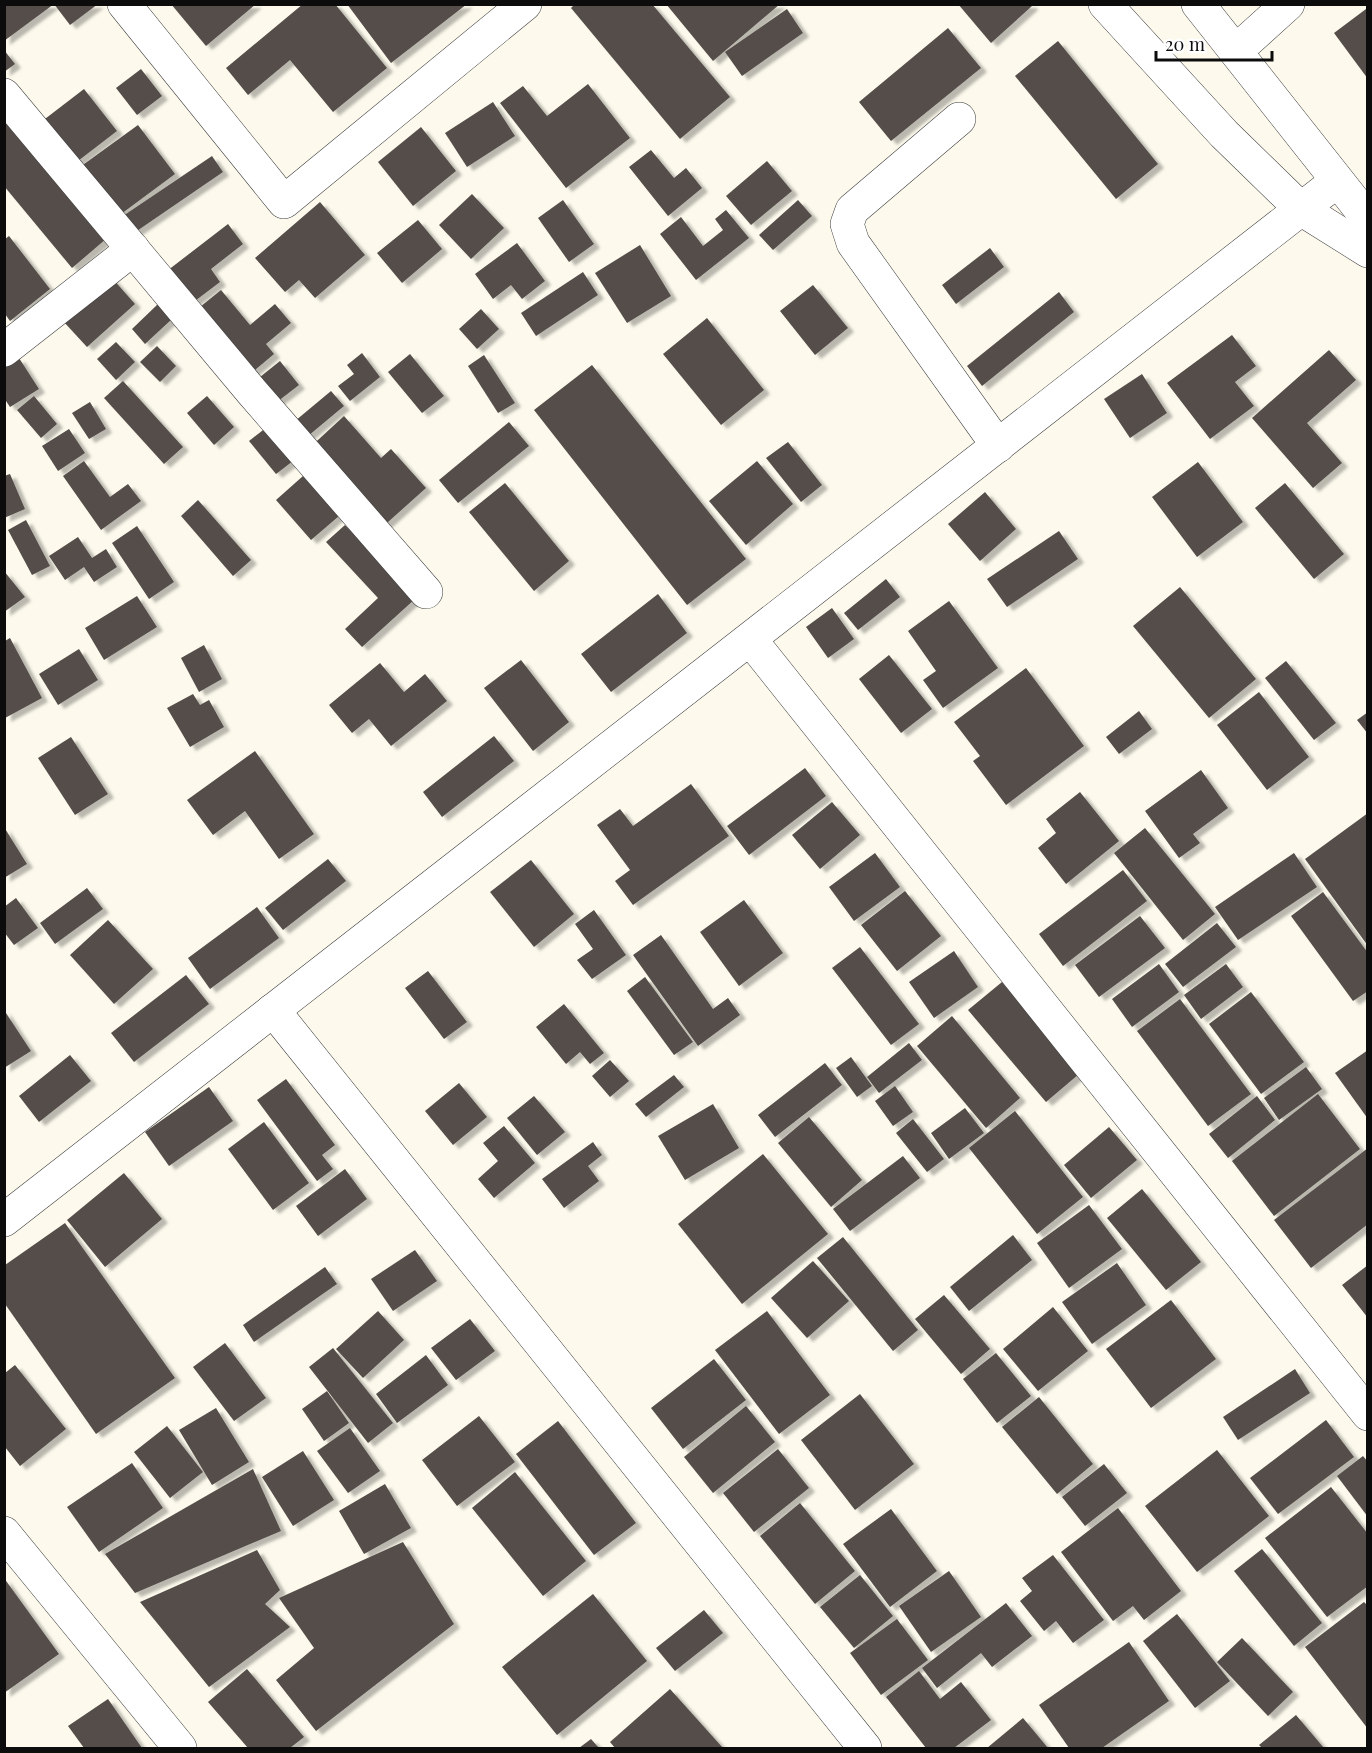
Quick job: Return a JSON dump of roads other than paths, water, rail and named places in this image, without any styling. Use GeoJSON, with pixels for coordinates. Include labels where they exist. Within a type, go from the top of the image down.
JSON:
{"type":"FeatureCollection","features":[{"type":"Feature","properties":{"kind":"street"},"geometry":{"type":"LineString","coordinates":[[124,4],[284,202],[525,4]]}},
{"type":"Feature","properties":{"kind":"street"},"geometry":{"type":"LineString","coordinates":[[1105,4],[1224,134],[1301,209],[1368,250]]}},
{"type":"Feature","properties":{"kind":"street"},"geometry":{"type":"LineString","coordinates":[[1198,4],[1368,219]]}},
{"type":"Feature","properties":{"kind":"street"},"geometry":{"type":"LineString","coordinates":[[1236,51],[1288,4]]}},
{"type":"Feature","properties":{"kind":"street"},"geometry":{"type":"LineString","coordinates":[[4,96],[252,392],[426,592]]}},
{"type":"Feature","properties":{"kind":"street"},"geometry":{"type":"LineString","coordinates":[[959,119],[852,210],[847,224],[853,243],[998,446]]}},
{"type":"Feature","properties":{"kind":"street"},"geometry":{"type":"LineString","coordinates":[[4,1220],[1337,181]]}},
{"type":"Feature","properties":{"kind":"street"},"geometry":{"type":"LineString","coordinates":[[4,350],[133,249]]}},
{"type":"Feature","properties":{"kind":"street"},"geometry":{"type":"LineString","coordinates":[[750,639],[1368,1414]]}},
{"type":"Feature","properties":{"kind":"street"},"geometry":{"type":"LineString","coordinates":[[273,1010],[865,1749]]}},
{"type":"Feature","properties":{"kind":"street"},"geometry":{"type":"LineString","coordinates":[[4,1533],[180,1749]]}}]}
